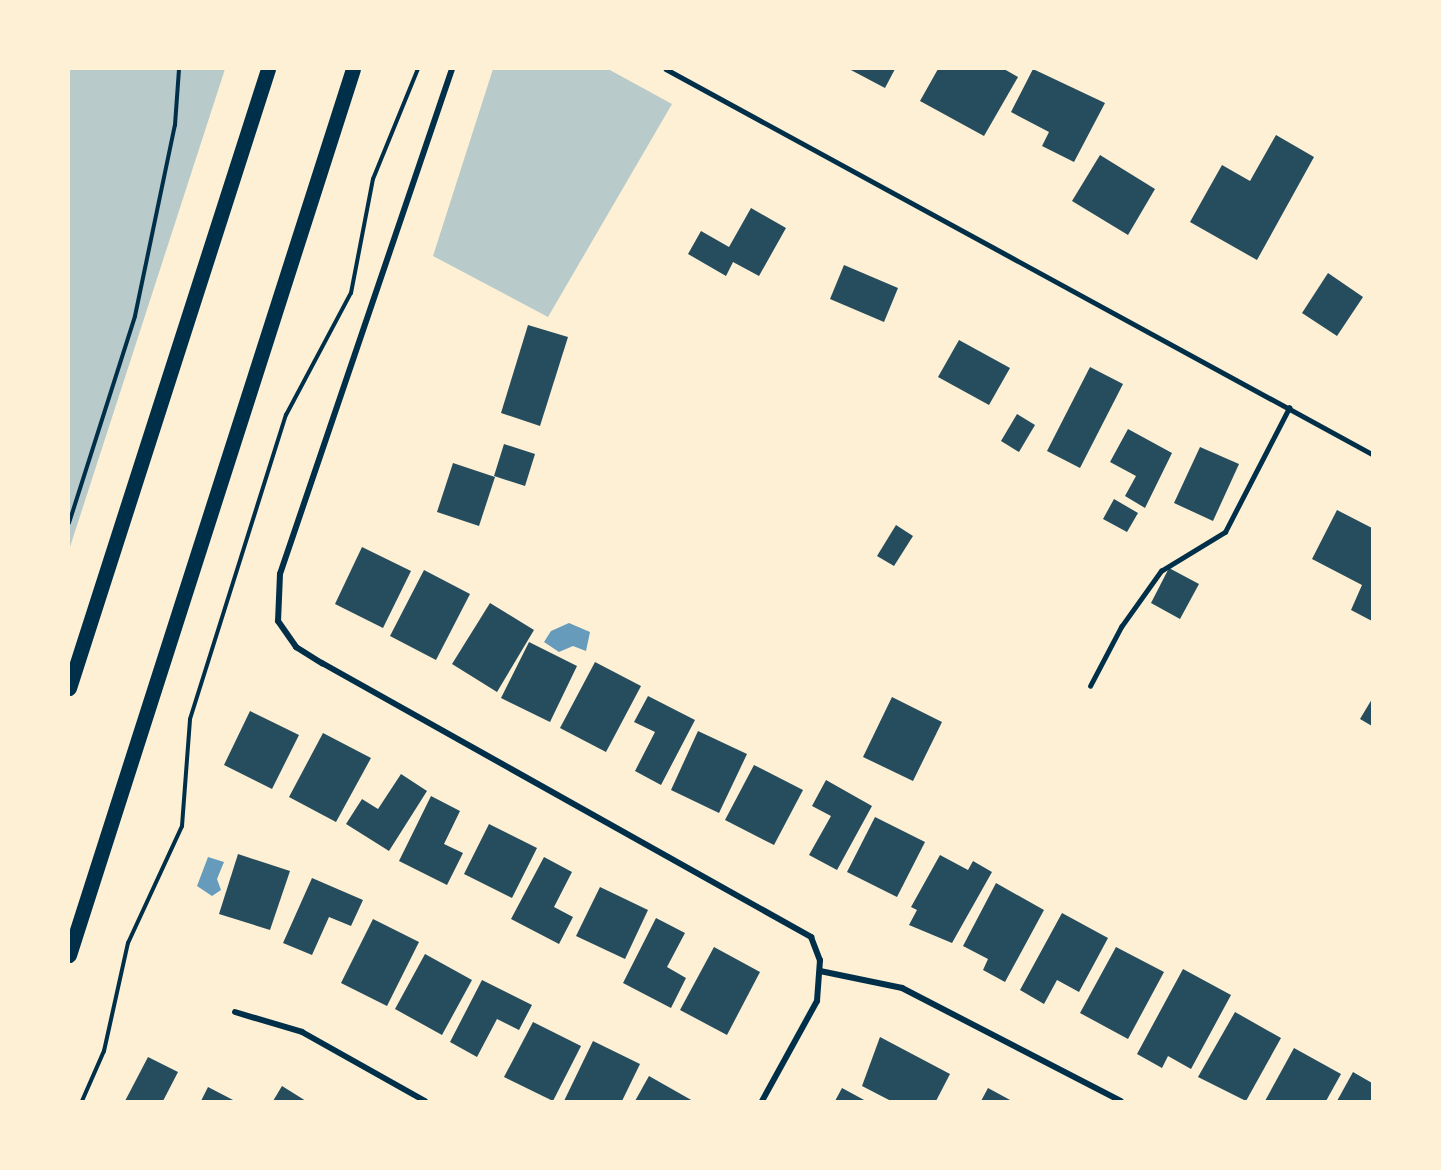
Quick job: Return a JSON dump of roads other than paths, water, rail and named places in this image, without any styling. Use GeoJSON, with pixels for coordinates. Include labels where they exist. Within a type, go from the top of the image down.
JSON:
{"type":"FeatureCollection","features":[{"type":"Feature","properties":{"kind":"main road"},"geometry":{"type":"LineString","coordinates":[[69,688],[268,69]]}},
{"type":"Feature","properties":{"kind":"main road"},"geometry":{"type":"LineString","coordinates":[[69,955],[353,69]]}},
{"type":"Feature","properties":{"kind":"street"},"geometry":{"type":"LineString","coordinates":[[452,69],[280,574],[278,621],[296,647],[322,663],[802,928],[816,948],[820,971],[817,1001],[762,1101]]}},
{"type":"Feature","properties":{"kind":"street"},"geometry":{"type":"LineString","coordinates":[[820,971],[903,988],[1122,1101]]}},
{"type":"Feature","properties":{"kind":"street"},"geometry":{"type":"LineString","coordinates":[[235,1012],[302,1032],[425,1101]]}},
{"type":"Feature","properties":{"kind":"lane"},"geometry":{"type":"LineString","coordinates":[[666,69],[1372,454]]}},
{"type":"Feature","properties":{"kind":"lane"},"geometry":{"type":"LineString","coordinates":[[1090,686],[1121,627],[1161,571],[1225,532],[1289,408]]}},
{"type":"Feature","properties":{"kind":"water"},"geometry":{"type":"Polygon","coordinates":[[[569,623],[590,632],[586,651],[573,646],[559,652],[544,642],[551,631],[569,623]]]}},
{"type":"Feature","properties":{"kind":"water"},"geometry":{"type":"Polygon","coordinates":[[[208,857],[224,862],[217,879],[221,890],[212,896],[197,886],[208,857]]]}}]}
